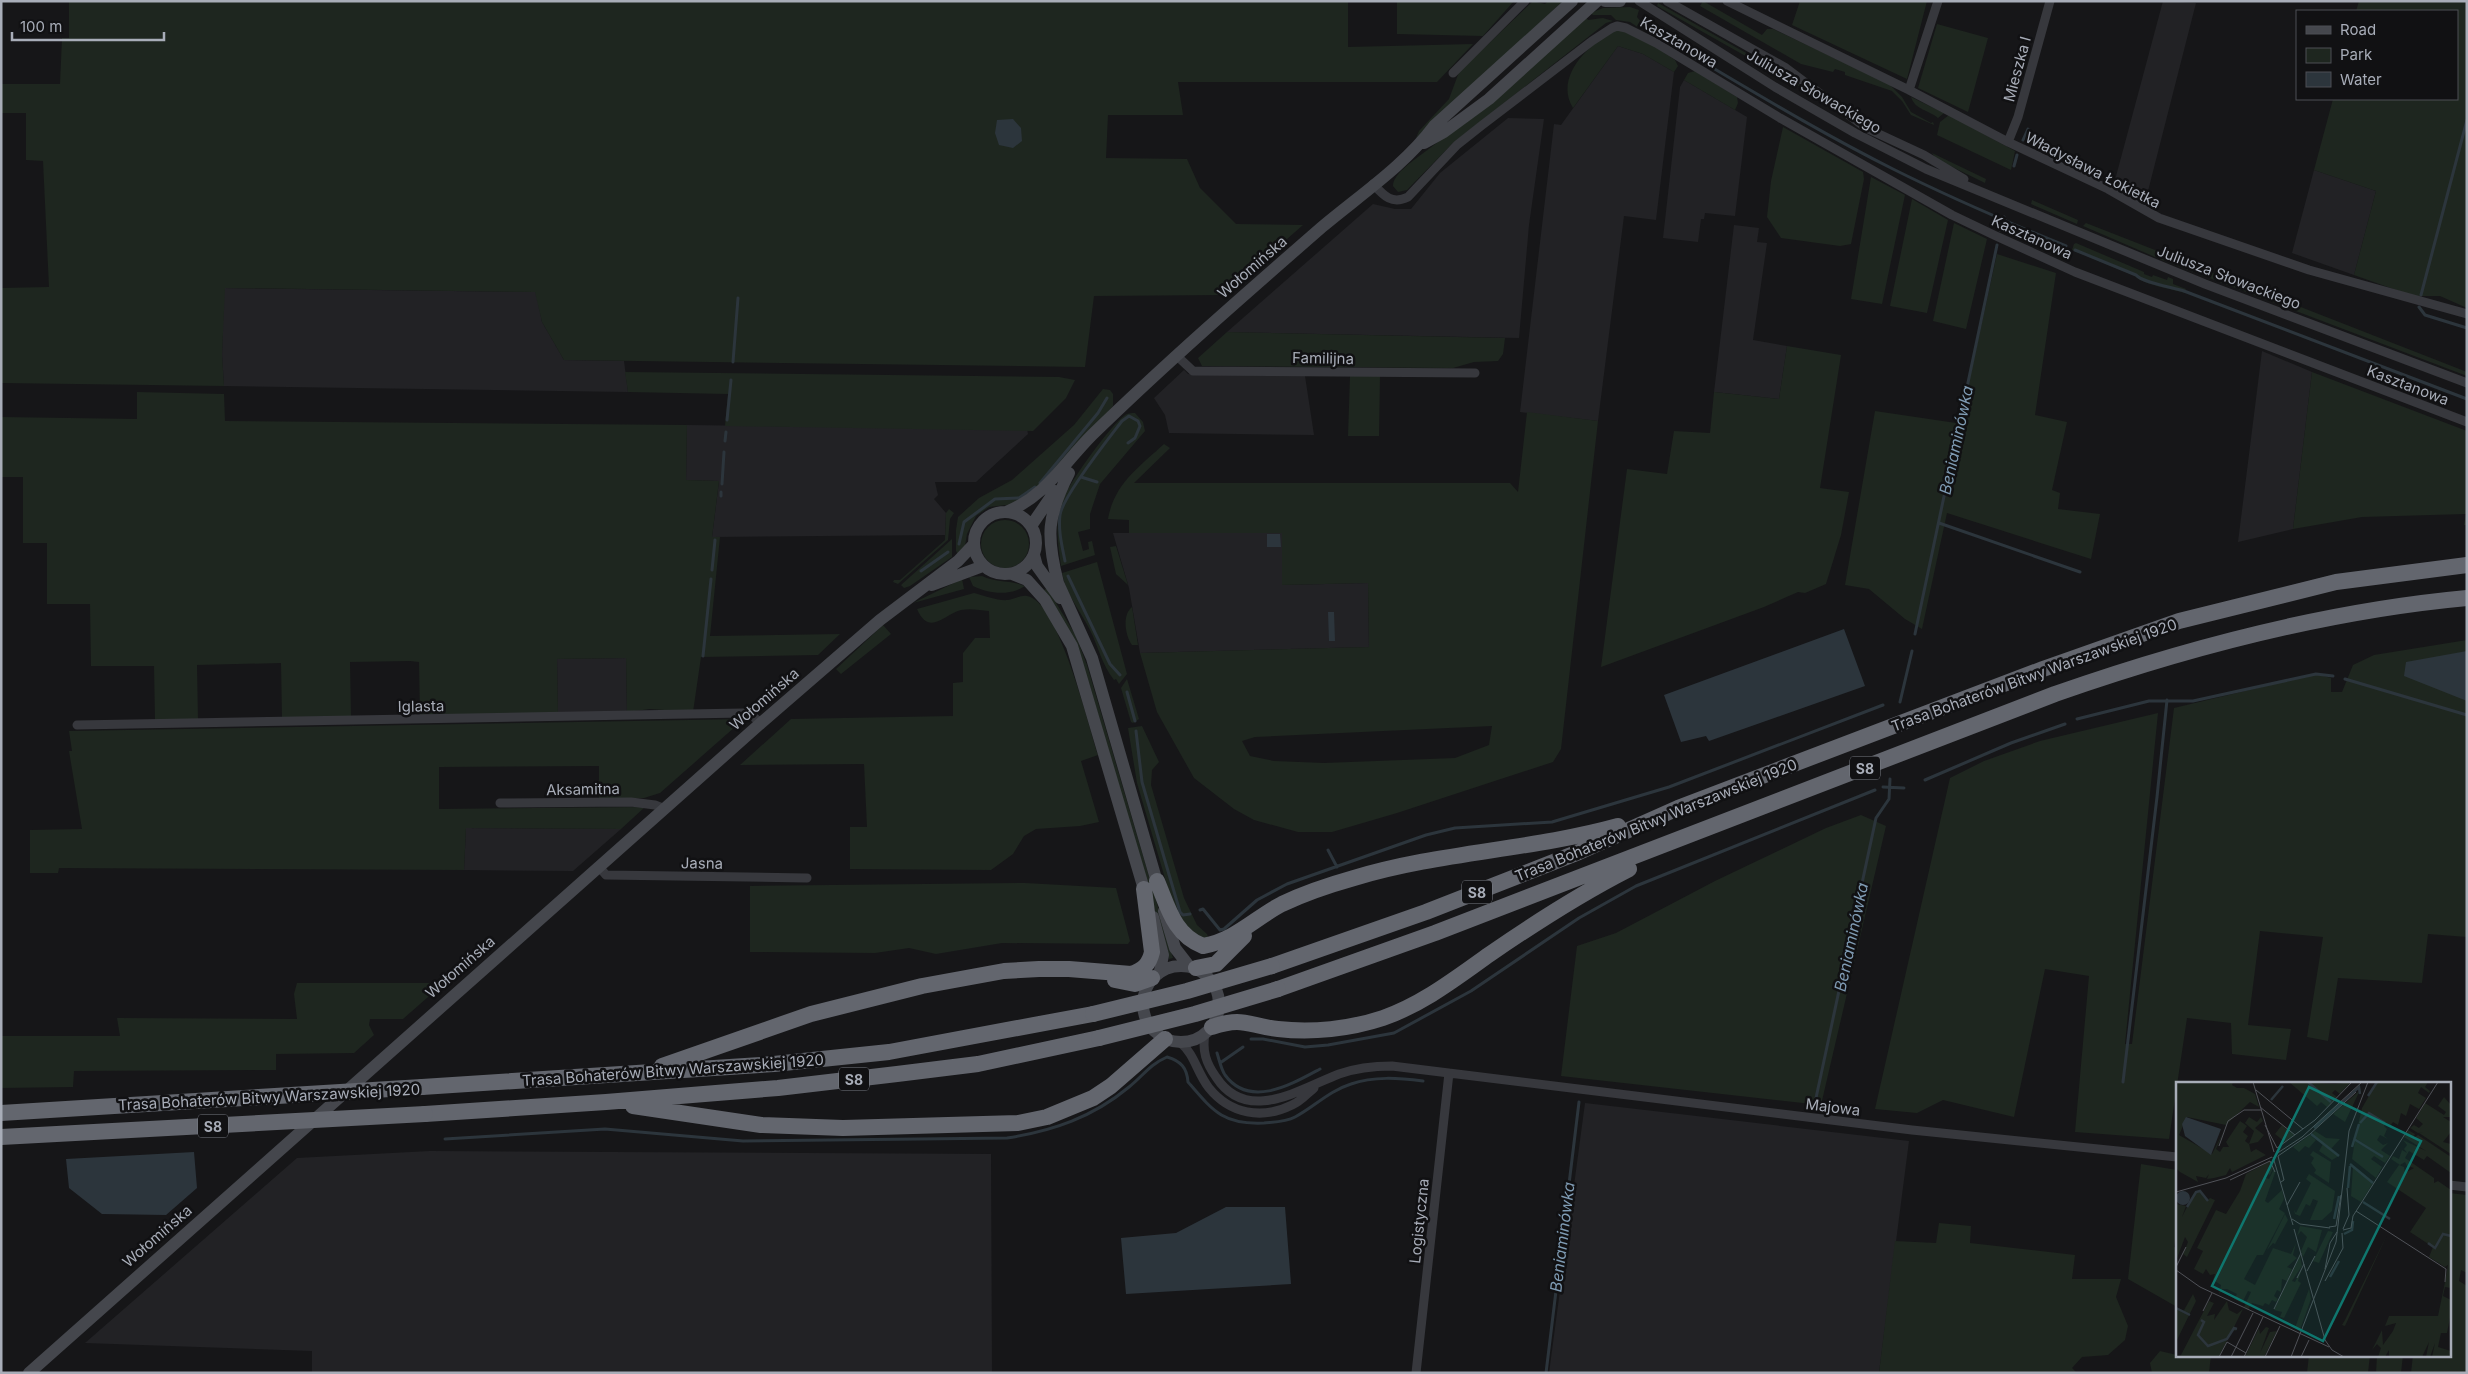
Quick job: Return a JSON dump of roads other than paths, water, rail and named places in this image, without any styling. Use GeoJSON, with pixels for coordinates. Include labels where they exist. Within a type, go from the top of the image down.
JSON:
{"type":"FeatureCollection","features":[{"type":"Feature","properties":{"kind":"highway","name":"Trasa Bohaterów Bitwy Warszawskiej 1920"},"geometry":{"type":"LineString","coordinates":[[1,1113],[422,1088],[774,1064],[889,1052],[1093,1014],[1187,991],[1272,966],[1354,938],[1579,852],[1678,808],[2043,669],[2179,621],[2336,582],[2467,564]]}},
{"type":"Feature","properties":{"kind":"highway","name":"Trasa Bohaterów Bitwy Warszawskiej 1920"},"geometry":{"type":"LineString","coordinates":[[1,1137],[425,1114],[778,1088],[978,1064],[1099,1038],[1195,1014],[1278,989],[1434,934],[2056,694],[2138,665],[2225,641],[2342,615],[2467,598]]}},
{"type":"Feature","properties":{"kind":"highway"},"geometry":{"type":"LineString","coordinates":[[1151,885],[1180,932],[1186,938],[1203,946],[1227,940],[1282,905],[1317,889],[1414,861],[1563,840],[1678,808]]}},
{"type":"Feature","properties":{"kind":"highway"},"geometry":{"type":"LineString","coordinates":[[1208,1031],[1233,1021],[1276,1029],[1315,1030],[1371,1021],[1404,1010],[1435,992],[1562,905],[1690,835]]}},
{"type":"Feature","properties":{"kind":"highway"},"geometry":{"type":"LineString","coordinates":[[643,1072],[811,1014],[922,986],[1004,971],[1040,969],[1131,974],[1145,968],[1150,961],[1152,938],[1151,885]]}},
{"type":"Feature","properties":{"kind":"highway"},"geometry":{"type":"LineString","coordinates":[[1193,967],[1216,964],[1261,918]]}},
{"type":"Feature","properties":{"kind":"highway"},"geometry":{"type":"LineString","coordinates":[[1081,970],[1125,984],[1143,983],[1156,975]]}},
{"type":"Feature","properties":{"kind":"highway"},"geometry":{"type":"LineString","coordinates":[[606,1102],[761,1124],[842,1128],[1018,1123],[1047,1117],[1093,1098],[1173,1040]]}},
{"type":"Feature","properties":{"kind":"main road","name":"Wołomińska"},"geometry":{"type":"LineString","coordinates":[[1420,145],[1434,126],[1572,1]]}},
{"type":"Feature","properties":{"kind":"main road","name":"Wołomińska"},"geometry":{"type":"LineString","coordinates":[[1006,512],[1026,504],[1052,482],[1085,442],[1110,418],[1177,356],[1373,184],[1420,145],[1444,132],[1489,99],[1597,1]]}},
{"type":"Feature","properties":{"kind":"main road"},"geometry":{"type":"LineString","coordinates":[[1605,1],[1620,1]]}},
{"type":"Feature","properties":{"kind":"main road","name":"Wołomińska"},"geometry":{"type":"LineString","coordinates":[[1031,526],[1110,418]]}},
{"type":"Feature","properties":{"kind":"main road"},"geometry":{"type":"LineString","coordinates":[[1069,473],[1056,499],[1050,527],[1058,583],[1073,616],[1092,658],[1151,885],[1163,955],[1156,975],[1143,997],[1144,1012],[1150,1026],[1173,1040],[1193,1040],[1208,1031],[1219,1008],[1219,998],[1211,980],[1193,967],[1175,948],[1151,885],[1072,646],[1045,600],[1028,580],[1012,574],[997,574],[984,566],[975,552],[974,544],[978,527],[983,521],[990,516],[1006,512],[1024,519],[1031,526],[1036,540],[1034,556],[1044,577],[1073,616]]}},
{"type":"Feature","properties":{"kind":"main road","name":"Wołomińska"},"geometry":{"type":"LineString","coordinates":[[28,1373],[268,1158],[600,868],[761,723],[872,626],[963,557],[974,544]]}},
{"type":"Feature","properties":{"kind":"main road"},"geometry":{"type":"LineString","coordinates":[[1012,574],[1021,570],[1034,556]]}},
{"type":"Feature","properties":{"kind":"main road","name":"Wołomińska"},"geometry":{"type":"LineString","coordinates":[[918,591],[984,566]]}},
{"type":"Feature","properties":{"kind":"main road"},"geometry":{"type":"LineString","coordinates":[[1156,975],[1179,965],[1193,967]]}},
{"type":"Feature","properties":{"kind":"street"},"geometry":{"type":"LineString","coordinates":[[1453,74],[1525,1]]}},
{"type":"Feature","properties":{"kind":"street","name":"Juliusza Słowackiego"},"geometry":{"type":"LineString","coordinates":[[1638,1],[1855,133],[1926,168],[2205,284],[2467,383]]}},
{"type":"Feature","properties":{"kind":"street","name":"Juliusza Słowackiego"},"geometry":{"type":"LineString","coordinates":[[1667,1],[1786,68],[1866,128],[1924,155],[1984,191]]}},
{"type":"Feature","properties":{"kind":"street","name":"Władysława Łokietka"},"geometry":{"type":"LineString","coordinates":[[1727,1],[1909,90],[2008,142],[2108,189],[2159,218],[2203,235],[2318,272],[2467,314]]}},
{"type":"Feature","properties":{"kind":"street"},"geometry":{"type":"LineString","coordinates":[[1909,90],[1938,1]]}},
{"type":"Feature","properties":{"kind":"street","name":"Mieszka I"},"geometry":{"type":"LineString","coordinates":[[2008,142],[2018,117],[2050,1]]}},
{"type":"Feature","properties":{"kind":"street","name":"Kasztanowa"},"geometry":{"type":"LineString","coordinates":[[1373,184],[1390,200],[1408,197],[1463,140],[1617,26],[1638,32],[1780,118],[1952,215],[1996,236],[2076,272],[2467,422]]}},
{"type":"Feature","properties":{"kind":"street","name":"Familijna"},"geometry":{"type":"LineString","coordinates":[[1177,356],[1193,371],[1475,373]]}},
{"type":"Feature","properties":{"kind":"street","name":"Iglasta"},"geometry":{"type":"LineString","coordinates":[[77,725],[743,713],[752,715],[761,723]]}},
{"type":"Feature","properties":{"kind":"street","name":"Aksamitna"},"geometry":{"type":"LineString","coordinates":[[500,803],[631,802],[655,805],[665,809]]}},
{"type":"Feature","properties":{"kind":"street","name":"Jasna"},"geometry":{"type":"LineString","coordinates":[[600,868],[606,875],[807,878]]}},
{"type":"Feature","properties":{"kind":"street"},"geometry":{"type":"LineString","coordinates":[[1208,1031],[1203,1046],[1210,1067],[1225,1090],[1237,1097],[1255,1102],[1271,1101],[1320,1084]]}},
{"type":"Feature","properties":{"kind":"street"},"geometry":{"type":"LineString","coordinates":[[1173,1040],[1192,1054],[1200,1074],[1221,1101],[1248,1114],[1262,1114],[1293,1105],[1320,1084]]}},
{"type":"Feature","properties":{"kind":"street","name":"Majowa"},"geometry":{"type":"LineString","coordinates":[[1320,1084],[1341,1073],[1379,1066],[1912,1130],[2176,1157]]}},
{"type":"Feature","properties":{"kind":"street","name":"Logistyczna"},"geometry":{"type":"LineString","coordinates":[[1416,1373],[1449,1073]]}},
{"type":"Feature","properties":{"kind":"street"},"geometry":{"type":"LineString","coordinates":[[2450,1185],[2467,1187]]}},
{"type":"Feature","properties":{"kind":"water"},"geometry":{"type":"Polygon","coordinates":[[[1013,119],[1021,128],[1022,141],[1013,148],[999,145],[995,133],[997,120],[1013,119]]]}},
{"type":"Feature","properties":{"kind":"water"},"geometry":{"type":"Polygon","coordinates":[[[1267,534],[1280,534],[1281,547],[1267,547],[1267,534]]]}},
{"type":"Feature","properties":{"kind":"water"},"geometry":{"type":"Polygon","coordinates":[[[1328,612],[1334,612],[1335,641],[1329,641],[1328,612]]]}},
{"type":"Feature","properties":{"kind":"water"},"geometry":{"type":"Polygon","coordinates":[[[1844,629],[1865,686],[1709,741],[1706,736],[1681,742],[1664,695],[1844,629]]]}},
{"type":"Feature","properties":{"kind":"water"},"geometry":{"type":"Polygon","coordinates":[[[2467,651],[2467,701],[2404,676],[2406,662],[2467,651]]]}},
{"type":"Feature","properties":{"kind":"water"},"geometry":{"type":"Polygon","coordinates":[[[194,1152],[197,1188],[166,1215],[102,1214],[69,1188],[66,1159],[194,1152]]]}},
{"type":"Feature","properties":{"kind":"water"},"geometry":{"type":"Polygon","coordinates":[[[1226,1207],[1285,1207],[1291,1284],[1126,1294],[1121,1238],[1176,1233],[1226,1207]]]}},
{"type":"Feature","properties":{"kind":"waterway"},"geometry":{"type":"LineString","coordinates":[[1691,55],[1867,156],[1978,209],[2066,246]]}},
{"type":"Feature","properties":{"kind":"waterway"},"geometry":{"type":"LineString","coordinates":[[2421,295],[2467,120]]}},
{"type":"Feature","properties":{"kind":"waterway","name":"Beniaminówka"},"geometry":{"type":"LineString","coordinates":[[2023,140],[2028,129]]}},
{"type":"Feature","properties":{"kind":"waterway","name":"Beniaminówka"},"geometry":{"type":"LineString","coordinates":[[2014,166],[2017,155]]}},
{"type":"Feature","properties":{"kind":"waterway","name":"Beniaminówka"},"geometry":{"type":"LineString","coordinates":[[2000,230],[2004,217]]}},
{"type":"Feature","properties":{"kind":"waterway","name":"Beniaminówka"},"geometry":{"type":"LineString","coordinates":[[1915,634],[1997,245]]}},
{"type":"Feature","properties":{"kind":"waterway"},"geometry":{"type":"LineString","coordinates":[[2075,250],[2145,280],[2184,291],[2467,399]]}},
{"type":"Feature","properties":{"kind":"waterway"},"geometry":{"type":"LineString","coordinates":[[733,362],[738,298]]}},
{"type":"Feature","properties":{"kind":"waterway"},"geometry":{"type":"LineString","coordinates":[[2419,307],[2425,315],[2467,328]]}},
{"type":"Feature","properties":{"kind":"waterway"},"geometry":{"type":"LineString","coordinates":[[727,420],[731,380]]}},
{"type":"Feature","properties":{"kind":"waterway"},"geometry":{"type":"LineString","coordinates":[[1040,483],[1098,413],[1107,398]]}},
{"type":"Feature","properties":{"kind":"waterway"},"geometry":{"type":"LineString","coordinates":[[1065,561],[1060,521],[1063,506],[1107,440],[1122,421],[1129,416],[1138,421],[1140,426],[1135,438],[1128,443]]}},
{"type":"Feature","properties":{"kind":"waterway"},"geometry":{"type":"LineString","coordinates":[[725,441],[726,432]]}},
{"type":"Feature","properties":{"kind":"waterway"},"geometry":{"type":"LineString","coordinates":[[722,484],[724,452]]}},
{"type":"Feature","properties":{"kind":"waterway"},"geometry":{"type":"LineString","coordinates":[[1081,477],[1097,482]]}},
{"type":"Feature","properties":{"kind":"waterway"},"geometry":{"type":"LineString","coordinates":[[959,544],[964,522],[995,499],[1019,498],[1035,487]]}},
{"type":"Feature","properties":{"kind":"waterway"},"geometry":{"type":"LineString","coordinates":[[1939,523],[2080,572]]}},
{"type":"Feature","properties":{"kind":"waterway"},"geometry":{"type":"LineString","coordinates":[[712,570],[715,540]]}},
{"type":"Feature","properties":{"kind":"waterway"},"geometry":{"type":"LineString","coordinates":[[921,571],[948,552]]}},
{"type":"Feature","properties":{"kind":"waterway"},"geometry":{"type":"LineString","coordinates":[[1068,576],[1110,664],[1120,675]]}},
{"type":"Feature","properties":{"kind":"waterway"},"geometry":{"type":"LineString","coordinates":[[703,656],[711,579]]}},
{"type":"Feature","properties":{"kind":"waterway","name":"Beniaminówka"},"geometry":{"type":"LineString","coordinates":[[1900,702],[1912,651]]}},
{"type":"Feature","properties":{"kind":"waterway"},"geometry":{"type":"LineString","coordinates":[[2077,719],[2149,701],[2193,701],[2316,674],[2333,676]]}},
{"type":"Feature","properties":{"kind":"waterway"},"geometry":{"type":"LineString","coordinates":[[2345,679],[2467,715]]}},
{"type":"Feature","properties":{"kind":"waterway"},"geometry":{"type":"LineString","coordinates":[[1127,692],[1135,721]]}},
{"type":"Feature","properties":{"kind":"waterway"},"geometry":{"type":"LineString","coordinates":[[2123,1082],[2167,700]]}},
{"type":"Feature","properties":{"kind":"waterway"},"geometry":{"type":"LineString","coordinates":[[1200,910],[1203,909],[1220,930],[1224,929],[1257,900],[1287,884],[1426,835],[1455,828],[1552,822],[1669,787],[1883,705]]}},
{"type":"Feature","properties":{"kind":"waterway"},"geometry":{"type":"LineString","coordinates":[[1925,780],[2011,743],[2065,724]]}},
{"type":"Feature","properties":{"kind":"waterway"},"geometry":{"type":"LineString","coordinates":[[1136,731],[1142,782],[1180,912],[1183,915],[1190,914]]}},
{"type":"Feature","properties":{"kind":"waterway","name":"Beniaminówka"},"geometry":{"type":"LineString","coordinates":[[1816,1098],[1876,818],[1889,799],[1890,779]]}},
{"type":"Feature","properties":{"kind":"waterway","name":"Beniaminówka"},"geometry":{"type":"LineString","coordinates":[[1883,787],[1904,788]]}},
{"type":"Feature","properties":{"kind":"waterway"},"geometry":{"type":"LineString","coordinates":[[1251,1039],[1263,1039],[1305,1047],[1328,1045],[1394,1033],[1471,991],[1579,918],[1636,886],[1875,790]]}},
{"type":"Feature","properties":{"kind":"waterway"},"geometry":{"type":"LineString","coordinates":[[1328,850],[1337,867]]}},
{"type":"Feature","properties":{"kind":"waterway"},"geometry":{"type":"LineString","coordinates":[[1220,1063],[1243,1047]]}},
{"type":"Feature","properties":{"kind":"waterway"},"geometry":{"type":"LineString","coordinates":[[1217,1053],[1225,1075],[1235,1085],[1246,1091],[1259,1092],[1271,1090],[1297,1081],[1320,1069]]}},
{"type":"Feature","properties":{"kind":"waterway"},"geometry":{"type":"LineString","coordinates":[[445,1139],[605,1129],[743,1141],[1007,1138],[1056,1127],[1101,1107],[1134,1083],[1151,1067],[1167,1057],[1176,1061],[1185,1069],[1188,1082],[1212,1108],[1229,1119],[1238,1122],[1264,1123],[1291,1119],[1343,1087],[1360,1081],[1387,1078],[1423,1081]]}},
{"type":"Feature","properties":{"kind":"waterway","name":"Beniaminówka"},"geometry":{"type":"LineString","coordinates":[[1546,1373],[1579,1102]]}}]}
